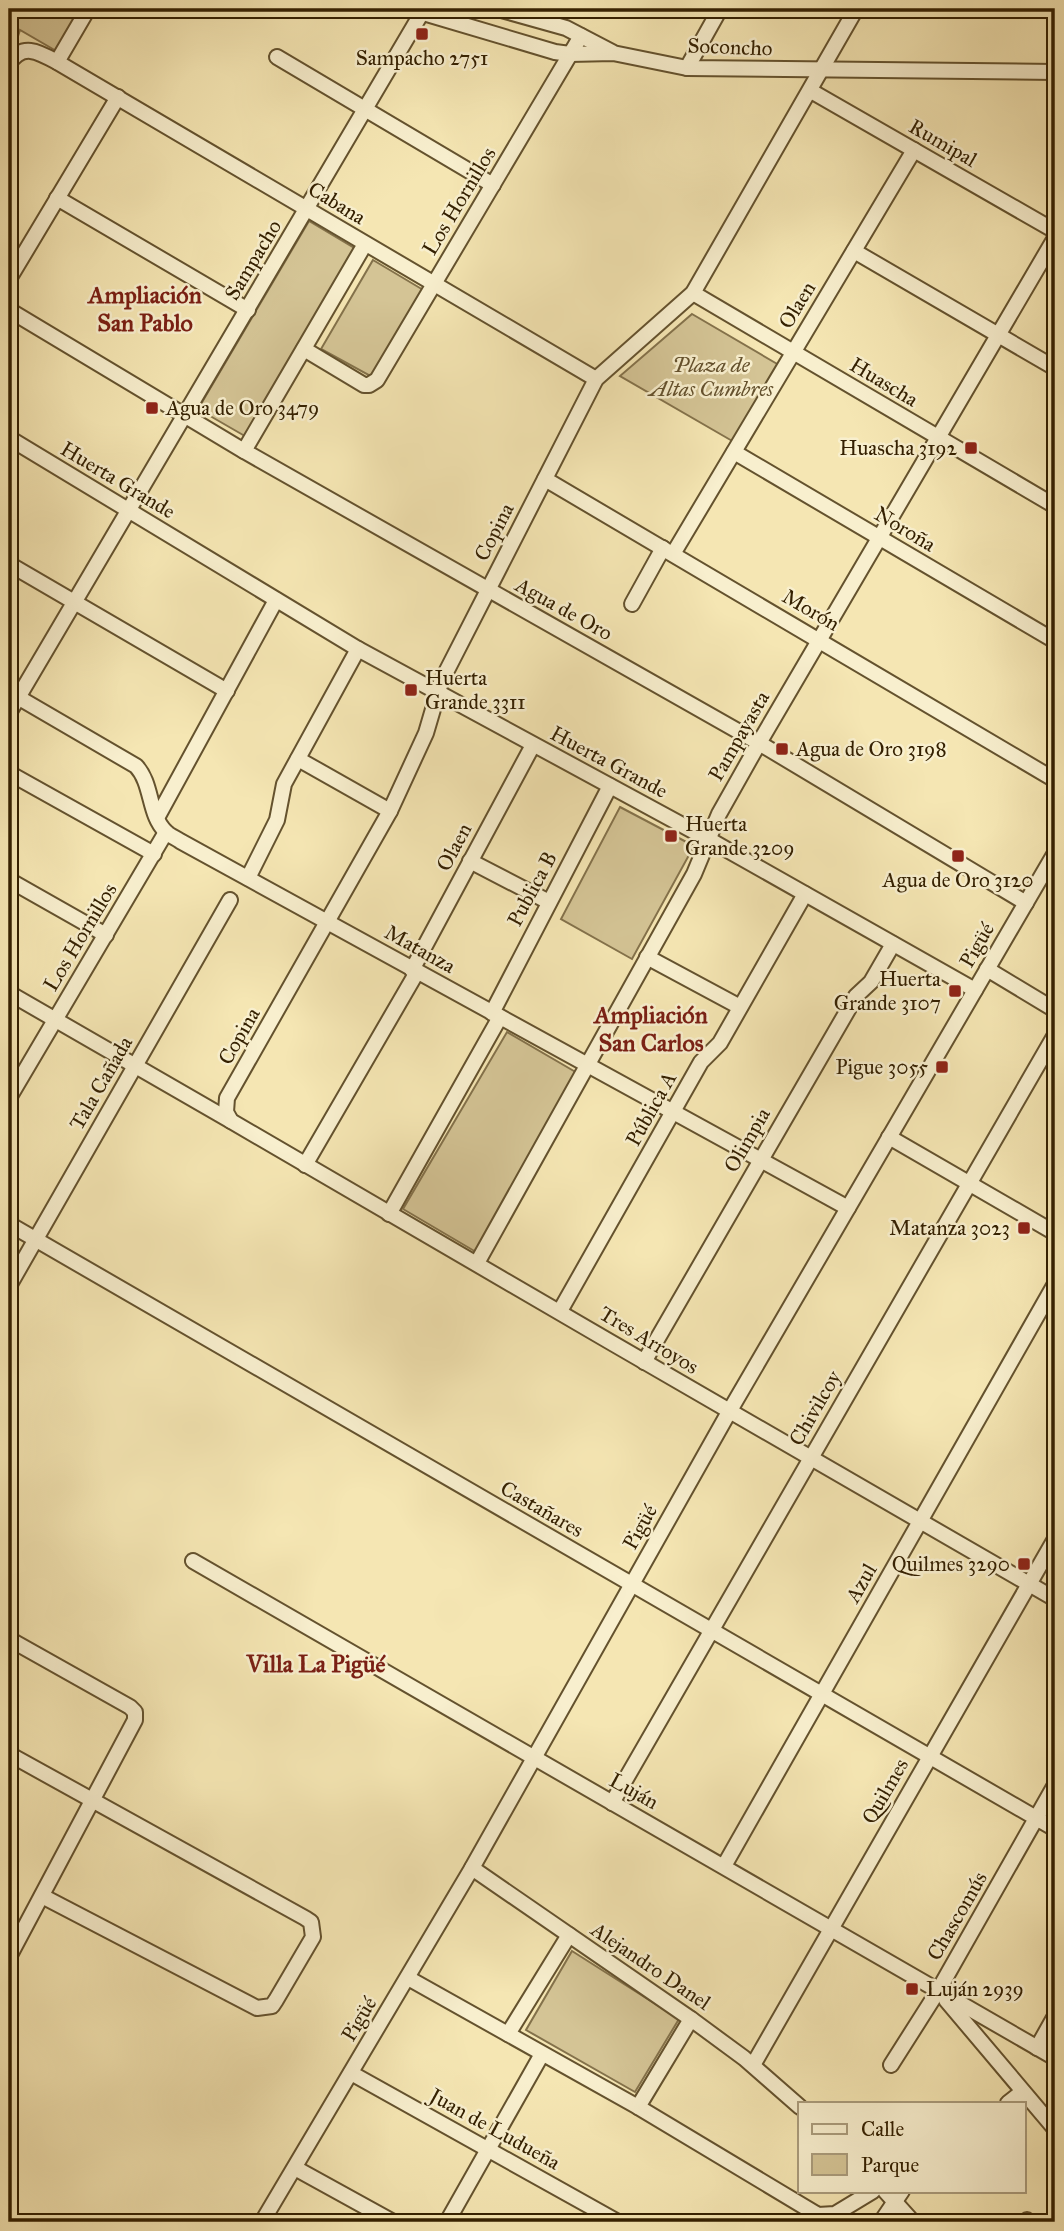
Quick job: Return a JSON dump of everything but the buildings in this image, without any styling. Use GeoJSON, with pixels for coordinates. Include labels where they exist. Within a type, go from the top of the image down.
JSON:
{"type":"FeatureCollection","features":[{"type":"Feature","properties":{"kind":"street"},"geometry":{"type":"LineString","coordinates":[[9,64],[21,51],[28,50],[36,50],[57,62],[88,9]]}},
{"type":"Feature","properties":{"kind":"street"},"geometry":{"type":"LineString","coordinates":[[498,9],[566,28],[613,53]]}},
{"type":"Feature","properties":{"kind":"street"},"geometry":{"type":"LineString","coordinates":[[687,68],[720,9]]}},
{"type":"Feature","properties":{"kind":"street","name":"Copina"},"geometry":{"type":"LineString","coordinates":[[228,1117],[227,1098],[390,811],[426,733],[437,692],[596,379],[693,293],[856,9]]}},
{"type":"Feature","properties":{"kind":"street","name":"Soconcho"},"geometry":{"type":"LineString","coordinates":[[419,10],[555,52],[613,53],[687,68],[1055,72]]}},
{"type":"Feature","properties":{"kind":"street","name":"Sampacho"},"geometry":{"type":"LineString","coordinates":[[9,713],[13,695],[74,602],[308,209],[419,10]]}},
{"type":"Feature","properties":{"kind":"street","name":"Los Hornillos"},"geometry":{"type":"LineString","coordinates":[[304,349],[364,385],[377,380],[581,36]]}},
{"type":"Feature","properties":{"kind":"street"},"geometry":{"type":"LineString","coordinates":[[277,57],[493,185]]}},
{"type":"Feature","properties":{"kind":"street","name":"Cabana"},"geometry":{"type":"LineString","coordinates":[[57,62],[596,379]]}},
{"type":"Feature","properties":{"kind":"street","name":"Rumipal"},"geometry":{"type":"LineString","coordinates":[[811,91],[1055,231]]}},
{"type":"Feature","properties":{"kind":"street"},"geometry":{"type":"LineString","coordinates":[[9,279],[118,97]]}},
{"type":"Feature","properties":{"kind":"street","name":"Olaen"},"geometry":{"type":"LineString","coordinates":[[632,604],[734,452],[914,150]]}},
{"type":"Feature","properties":{"kind":"street"},"geometry":{"type":"LineString","coordinates":[[57,198],[248,310]]}},
{"type":"Feature","properties":{"kind":"street","name":"Pampayasta"},"geometry":{"type":"LineString","coordinates":[[477,1263],[694,874],[719,814],[759,743],[1055,238]]}},
{"type":"Feature","properties":{"kind":"street"},"geometry":{"type":"LineString","coordinates":[[244,452],[365,244]]}},
{"type":"Feature","properties":{"kind":"street"},"geometry":{"type":"LineString","coordinates":[[854,251],[1055,368]]}},
{"type":"Feature","properties":{"kind":"street","name":"Huascha"},"geometry":{"type":"LineString","coordinates":[[693,293],[1055,506]]}},
{"type":"Feature","properties":{"kind":"street","name":"Agua de Oro"},"geometry":{"type":"LineString","coordinates":[[9,310],[244,452],[759,743],[1026,903]]}},
{"type":"Feature","properties":{"kind":"street","name":"Huerta Grande"},"geometry":{"type":"LineString","coordinates":[[9,438],[358,649],[708,839],[975,990]]}},
{"type":"Feature","properties":{"kind":"street","name":"Noroña"},"geometry":{"type":"LineString","coordinates":[[734,452],[1055,641]]}},
{"type":"Feature","properties":{"kind":"street","name":"Morón"},"geometry":{"type":"LineString","coordinates":[[545,479],[1055,780]]}},
{"type":"Feature","properties":{"kind":"street"},"geometry":{"type":"LineString","coordinates":[[9,564],[226,691]]}},
{"type":"Feature","properties":{"kind":"street"},"geometry":{"type":"LineString","coordinates":[[157,818],[276,600]]}},
{"type":"Feature","properties":{"kind":"street"},"geometry":{"type":"LineString","coordinates":[[248,878],[277,820],[284,784],[358,649]]}},
{"type":"Feature","properties":{"kind":"street","name":"Matanza"},"geometry":{"type":"LineString","coordinates":[[13,695],[136,766],[144,774],[157,818],[166,832],[848,1208]]}},
{"type":"Feature","properties":{"kind":"street","name":"Olaen"},"geometry":{"type":"LineString","coordinates":[[305,1165],[414,971],[533,745]]}},
{"type":"Feature","properties":{"kind":"street"},"geometry":{"type":"LineString","coordinates":[[298,759],[390,811]]}},
{"type":"Feature","properties":{"kind":"street"},"geometry":{"type":"LineString","coordinates":[[9,773],[154,854]]}},
{"type":"Feature","properties":{"kind":"street","name":"Publica B"},"geometry":{"type":"LineString","coordinates":[[389,1214],[496,1015],[549,902],[610,786]]}},
{"type":"Feature","properties":{"kind":"street","name":"Los Hornillos"},"geometry":{"type":"LineString","coordinates":[[9,1098],[166,832]]}},
{"type":"Feature","properties":{"kind":"street","name":"Pigüé"},"geometry":{"type":"LineString","coordinates":[[262,2222],[472,1868],[729,1412],[1055,853]]}},
{"type":"Feature","properties":{"kind":"street"},"geometry":{"type":"LineString","coordinates":[[470,861],[549,902]]}},
{"type":"Feature","properties":{"kind":"street"},"geometry":{"type":"LineString","coordinates":[[9,880],[106,936]]}},
{"type":"Feature","properties":{"kind":"street","name":"Pública A"},"geometry":{"type":"LineString","coordinates":[[560,1311],[701,1062],[720,1043],[805,894]]}},
{"type":"Feature","properties":{"kind":"street","name":"Tala Cañada"},"geometry":{"type":"LineString","coordinates":[[9,1286],[230,900]]}},
{"type":"Feature","properties":{"kind":"street","name":"Olimpia"},"geometry":{"type":"LineString","coordinates":[[644,1362],[856,996],[871,982],[893,944]]}},
{"type":"Feature","properties":{"kind":"street"},"geometry":{"type":"LineString","coordinates":[[647,957],[740,1007]]}},
{"type":"Feature","properties":{"kind":"street"},"geometry":{"type":"LineString","coordinates":[[987,969],[1055,1010]]}},
{"type":"Feature","properties":{"kind":"street","name":"Tres Arroyos"},"geometry":{"type":"LineString","coordinates":[[9,993],[228,1117],[389,1214],[1055,1599]]}},
{"type":"Feature","properties":{"kind":"street","name":"Chivilcoy"},"geometry":{"type":"LineString","coordinates":[[612,1803],[1055,1035]]}},
{"type":"Feature","properties":{"kind":"street"},"geometry":{"type":"LineString","coordinates":[[889,1137],[1055,1233]]}},
{"type":"Feature","properties":{"kind":"street","name":"Castañares"},"geometry":{"type":"LineString","coordinates":[[9,1224],[1055,1829]]}},
{"type":"Feature","properties":{"kind":"street","name":"Azul"},"geometry":{"type":"LineString","coordinates":[[724,1866],[1055,1284]]}},
{"type":"Feature","properties":{"kind":"street","name":"Quilmes"},"geometry":{"type":"LineString","coordinates":[[752,2065],[1055,1539]]}},
{"type":"Feature","properties":{"kind":"street","name":"Luján"},"geometry":{"type":"LineString","coordinates":[[193,1561],[1055,2058]]}},
{"type":"Feature","properties":{"kind":"street"},"geometry":{"type":"LineString","coordinates":[[9,1639],[135,1712],[132,1727],[94,1801],[9,1957]]}},
{"type":"Feature","properties":{"kind":"street"},"geometry":{"type":"LineString","coordinates":[[9,1754],[305,1917],[314,1930],[313,1937],[272,2006],[257,2008],[42,1896]]}},
{"type":"Feature","properties":{"kind":"street","name":"Chascomús"},"geometry":{"type":"LineString","coordinates":[[891,2065],[939,1991],[1055,1785]]}},
{"type":"Feature","properties":{"kind":"street","name":"Alejandro Danel"},"geometry":{"type":"LineString","coordinates":[[472,1868],[691,2019],[752,2065],[798,2105]]}},
{"type":"Feature","properties":{"kind":"street"},"geometry":{"type":"LineString","coordinates":[[508,2034],[569,1935]]}},
{"type":"Feature","properties":{"kind":"street"},"geometry":{"type":"LineString","coordinates":[[408,1978],[638,2107],[818,2215],[835,2214],[871,2192]]}},
{"type":"Feature","properties":{"kind":"street"},"geometry":{"type":"LineString","coordinates":[[939,1991],[1055,2129]]}},
{"type":"Feature","properties":{"kind":"street"},"geometry":{"type":"LineString","coordinates":[[1037,2048],[1055,2016]]}},
{"type":"Feature","properties":{"kind":"street"},"geometry":{"type":"LineString","coordinates":[[638,2107],[691,2019]]}},
{"type":"Feature","properties":{"kind":"street"},"geometry":{"type":"LineString","coordinates":[[447,2222],[542,2054]]}},
{"type":"Feature","properties":{"kind":"street","name":"Juan de Ludueña"},"geometry":{"type":"LineString","coordinates":[[351,2073],[618,2222]]}},
{"type":"Feature","properties":{"kind":"street"},"geometry":{"type":"LineString","coordinates":[[1009,2102],[1023,2092]]}},
{"type":"Feature","properties":{"kind":"street"},"geometry":{"type":"LineString","coordinates":[[295,2168],[393,2222]]}},
{"type":"Feature","properties":{"kind":"street"},"geometry":{"type":"LineString","coordinates":[[881,2222],[893,2194]]}},
{"type":"Feature","properties":{"kind":"street"},"geometry":{"type":"LineString","coordinates":[[893,2194],[913,2222]]}},
{"type":"Feature","properties":{"kind":"green space"},"geometry":{"type":"Polygon","coordinates":[[[9,9],[83,9],[58,52],[20,30],[9,64],[9,9]]]}},
{"type":"Feature","properties":{"kind":"green space"},"geometry":{"type":"Polygon","coordinates":[[[309,221],[361,252],[250,439],[198,409],[309,221]]]}},
{"type":"Feature","properties":{"kind":"green space"},"geometry":{"type":"Polygon","coordinates":[[[373,260],[425,291],[374,378],[321,349],[373,260]]]}},
{"type":"Feature","properties":{"kind":"green space","name":"Plaza de Altas Cumbres"},"geometry":{"type":"Polygon","coordinates":[[[692,314],[779,365],[734,442],[620,376],[692,314]]]}},
{"type":"Feature","properties":{"kind":"green space"},"geometry":{"type":"Polygon","coordinates":[[[620,807],[694,846],[632,959],[561,919],[620,807]]]}},
{"type":"Feature","properties":{"kind":"green space"},"geometry":{"type":"Polygon","coordinates":[[[507,1032],[579,1074],[476,1252],[403,1209],[507,1032]]]}},
{"type":"Feature","properties":{"kind":"green space"},"geometry":{"type":"Polygon","coordinates":[[[572,1951],[679,2019],[635,2092],[526,2030],[572,1951]]]}},
{"type":"Feature","properties":{"kind":"place","name":"Sampacho 2751"},"geometry":{"type":"Point","coordinates":[422,34]}},
{"type":"Feature","properties":{"kind":"place","name":"Agua de Oro 3479"},"geometry":{"type":"Point","coordinates":[152,408]}},
{"type":"Feature","properties":{"kind":"place","name":"Huascha 3192"},"geometry":{"type":"Point","coordinates":[971,448]}},
{"type":"Feature","properties":{"kind":"place","name":"Huerta Grande 3311"},"geometry":{"type":"Point","coordinates":[411,690]}},
{"type":"Feature","properties":{"kind":"place","name":"Agua de Oro 3198"},"geometry":{"type":"Point","coordinates":[782,749]}},
{"type":"Feature","properties":{"kind":"place","name":"Huerta Grande 3209"},"geometry":{"type":"Point","coordinates":[671,836]}},
{"type":"Feature","properties":{"kind":"place","name":"Agua de Oro 3120"},"geometry":{"type":"Point","coordinates":[958,856]}},
{"type":"Feature","properties":{"kind":"place","name":"Huerta Grande 3107"},"geometry":{"type":"Point","coordinates":[955,991]}},
{"type":"Feature","properties":{"kind":"place","name":"Pigue 3055"},"geometry":{"type":"Point","coordinates":[942,1067]}},
{"type":"Feature","properties":{"kind":"place","name":"Matanza 3023"},"geometry":{"type":"Point","coordinates":[1024,1228]}},
{"type":"Feature","properties":{"kind":"place","name":"Quilmes 3290"},"geometry":{"type":"Point","coordinates":[1024,1564]}},
{"type":"Feature","properties":{"kind":"place","name":"Luján 2939"},"geometry":{"type":"Point","coordinates":[912,1989]}},
{"type":"Feature","properties":{"kind":"district","name":"Ampliación San Pablo"},"geometry":{"type":"Point","coordinates":[145,309]}},
{"type":"Feature","properties":{"kind":"district","name":"Ampliación San Carlos"},"geometry":{"type":"Point","coordinates":[651,1029]}},
{"type":"Feature","properties":{"kind":"district","name":"Villa La Pigüé"},"geometry":{"type":"Point","coordinates":[316,1664]}}]}
